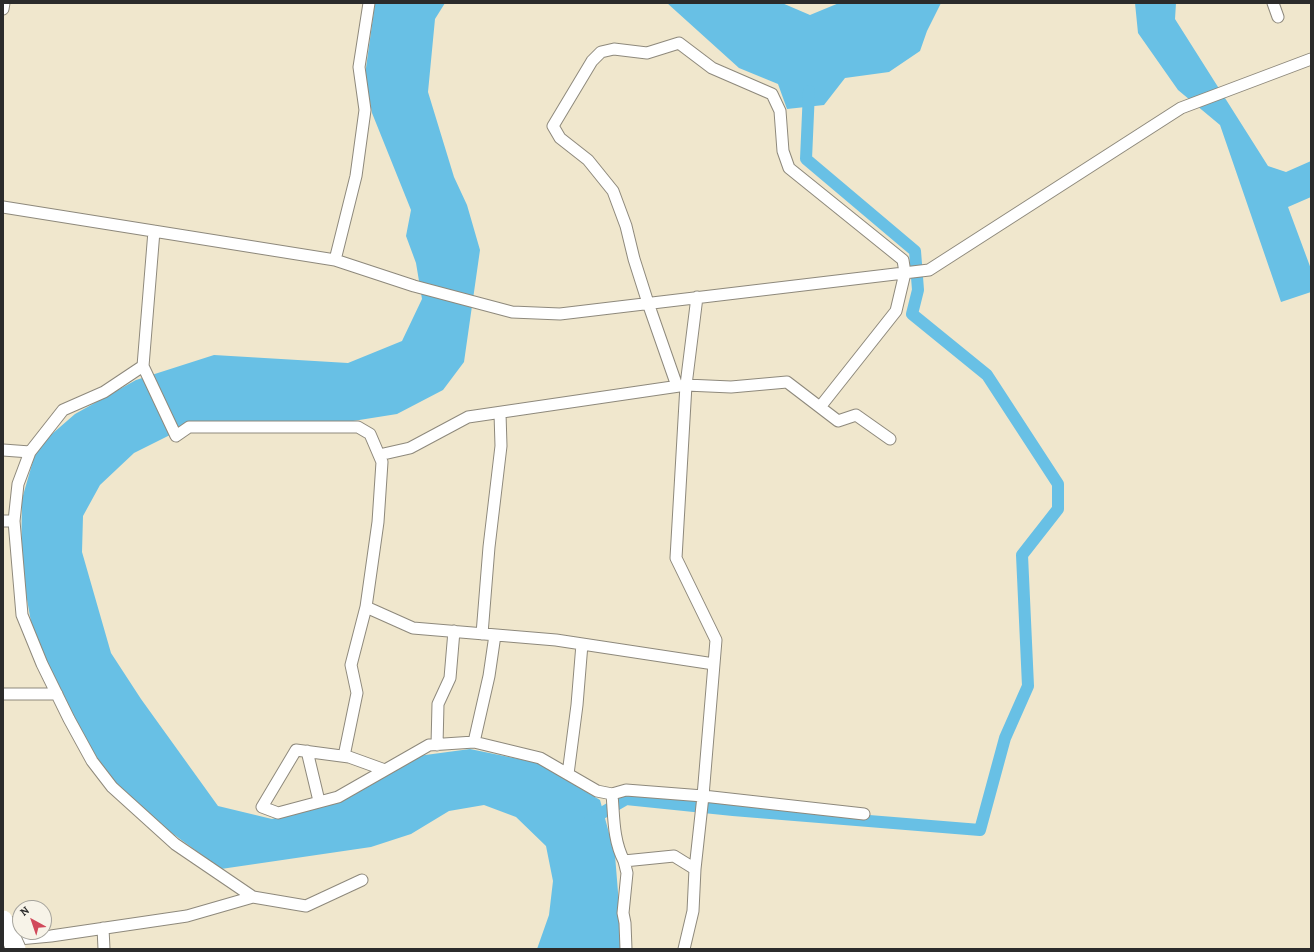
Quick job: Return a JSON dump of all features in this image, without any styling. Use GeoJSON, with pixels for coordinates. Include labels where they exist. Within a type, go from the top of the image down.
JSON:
{"type":"FeatureCollection","features":[{"type":"Feature","properties":{"kind":"highway"},"geometry":{"type":"LineString","coordinates":[[3,920],[16,949]]}},
{"type":"Feature","properties":{"kind":"street"},"geometry":{"type":"LineString","coordinates":[[3,9],[4,3]]}},
{"type":"Feature","properties":{"kind":"street"},"geometry":{"type":"LineString","coordinates":[[335,260],[356,176],[365,110],[359,67],[369,3]]}},
{"type":"Feature","properties":{"kind":"street"},"geometry":{"type":"LineString","coordinates":[[1273,3],[1278,17]]}},
{"type":"Feature","properties":{"kind":"street"},"geometry":{"type":"LineString","coordinates":[[682,386],[648,303],[626,226],[613,191],[588,160],[560,138],[553,126],[592,62],[601,52],[614,49],[647,53],[679,43],[712,68],[772,94],[780,111],[783,151],[789,168],[903,260],[905,273],[896,311],[820,407]]}},
{"type":"Feature","properties":{"kind":"street"},"geometry":{"type":"LineString","coordinates":[[3,207],[335,260],[414,286],[512,312],[560,314],[929,270],[1181,108],[1311,59]]}},
{"type":"Feature","properties":{"kind":"street"},"geometry":{"type":"LineString","coordinates":[[154,231],[145,370],[176,436],[189,427],[358,427],[370,434],[382,462],[378,522],[366,607],[351,665],[357,693],[344,756]]}},
{"type":"Feature","properties":{"kind":"street"},"geometry":{"type":"LineString","coordinates":[[684,949],[693,911],[695,869],[703,796],[716,640],[676,558],[682,386],[697,297]]}},
{"type":"Feature","properties":{"kind":"street"},"geometry":{"type":"LineString","coordinates":[[145,370],[104,392],[63,410],[30,452],[18,484],[14,521],[22,615],[42,664],[57,694],[92,761],[112,788],[175,844],[253,898]]}},
{"type":"Feature","properties":{"kind":"street"},"geometry":{"type":"LineString","coordinates":[[379,455],[410,448],[468,417],[682,386],[731,387],[787,382],[838,421],[856,415],[890,439]]}},
{"type":"Feature","properties":{"kind":"street"},"geometry":{"type":"LineString","coordinates":[[482,634],[489,547],[501,446],[500,413]]}},
{"type":"Feature","properties":{"kind":"street"},"geometry":{"type":"LineString","coordinates":[[3,450],[30,452]]}},
{"type":"Feature","properties":{"kind":"street"},"geometry":{"type":"LineString","coordinates":[[3,520],[14,521]]}},
{"type":"Feature","properties":{"kind":"street"},"geometry":{"type":"LineString","coordinates":[[366,607],[413,628],[556,640],[714,664]]}},
{"type":"Feature","properties":{"kind":"street"},"geometry":{"type":"LineString","coordinates":[[437,745],[438,704],[450,678],[454,631]]}},
{"type":"Feature","properties":{"kind":"street"},"geometry":{"type":"LineString","coordinates":[[474,742],[489,676],[495,635]]}},
{"type":"Feature","properties":{"kind":"street"},"geometry":{"type":"LineString","coordinates":[[568,774],[577,704],[582,644]]}},
{"type":"Feature","properties":{"kind":"street"},"geometry":{"type":"LineString","coordinates":[[3,694],[57,694]]}},
{"type":"Feature","properties":{"kind":"street"},"geometry":{"type":"LineString","coordinates":[[385,770],[344,756],[296,750],[262,807],[278,813],[338,797],[429,745],[474,742],[540,758],[597,791],[612,794],[626,790],[703,796],[864,814]]}},
{"type":"Feature","properties":{"kind":"street"},"geometry":{"type":"LineString","coordinates":[[307,751],[319,801]]}},
{"type":"Feature","properties":{"kind":"street"},"geometry":{"type":"LineString","coordinates":[[612,794],[618,850],[624,861],[627,873],[623,913],[626,949]]}},
{"type":"Feature","properties":{"kind":"street"},"geometry":{"type":"LineString","coordinates":[[624,861],[674,856],[695,869]]}},
{"type":"Feature","properties":{"kind":"street"},"geometry":{"type":"LineString","coordinates":[[3,941],[51,936],[187,916],[253,898],[306,906],[362,880]]}},
{"type":"Feature","properties":{"kind":"street"},"geometry":{"type":"LineString","coordinates":[[103,928],[104,949]]}},
{"type":"Feature","properties":{"kind":"water"},"geometry":{"type":"Polygon","coordinates":[[[375,3],[445,3],[435,19],[428,92],[454,177],[467,205],[480,250],[464,362],[443,390],[397,414],[353,421],[186,427],[134,453],[100,485],[83,516],[82,552],[111,653],[141,699],[218,806],[272,819],[341,801],[418,756],[470,749],[538,763],[600,800],[615,855],[620,917],[620,949],[537,949],[549,915],[553,881],[546,846],[516,817],[484,805],[449,811],[411,834],[371,847],[221,869],[165,828],[109,777],[80,730],[33,633],[21,566],[22,499],[37,447],[75,414],[136,380],[214,355],[348,363],[402,341],[422,299],[416,263],[406,236],[411,210],[372,113],[365,75],[375,3]]]}},
{"type":"Feature","properties":{"kind":"water"},"geometry":{"type":"Polygon","coordinates":[[[667,3],[782,3],[810,15],[839,3],[941,3],[927,31],[920,51],[889,72],[845,78],[824,105],[787,109],[778,84],[739,68],[667,3]]]}},
{"type":"Feature","properties":{"kind":"water"},"geometry":{"type":"Polygon","coordinates":[[[1135,3],[1176,3],[1175,19],[1268,166],[1286,172],[1311,161],[1311,197],[1288,207],[1311,269],[1311,292],[1281,302],[1220,125],[1178,90],[1138,33],[1135,3]]]}},
{"type":"Feature","properties":{"kind":"waterway"},"geometry":{"type":"LineString","coordinates":[[590,820],[626,799],[733,810],[980,830],[1005,738],[1028,686],[1022,555],[1058,509],[1058,484],[987,375],[912,314],[918,290],[915,251],[806,159],[809,91]]}}]}
